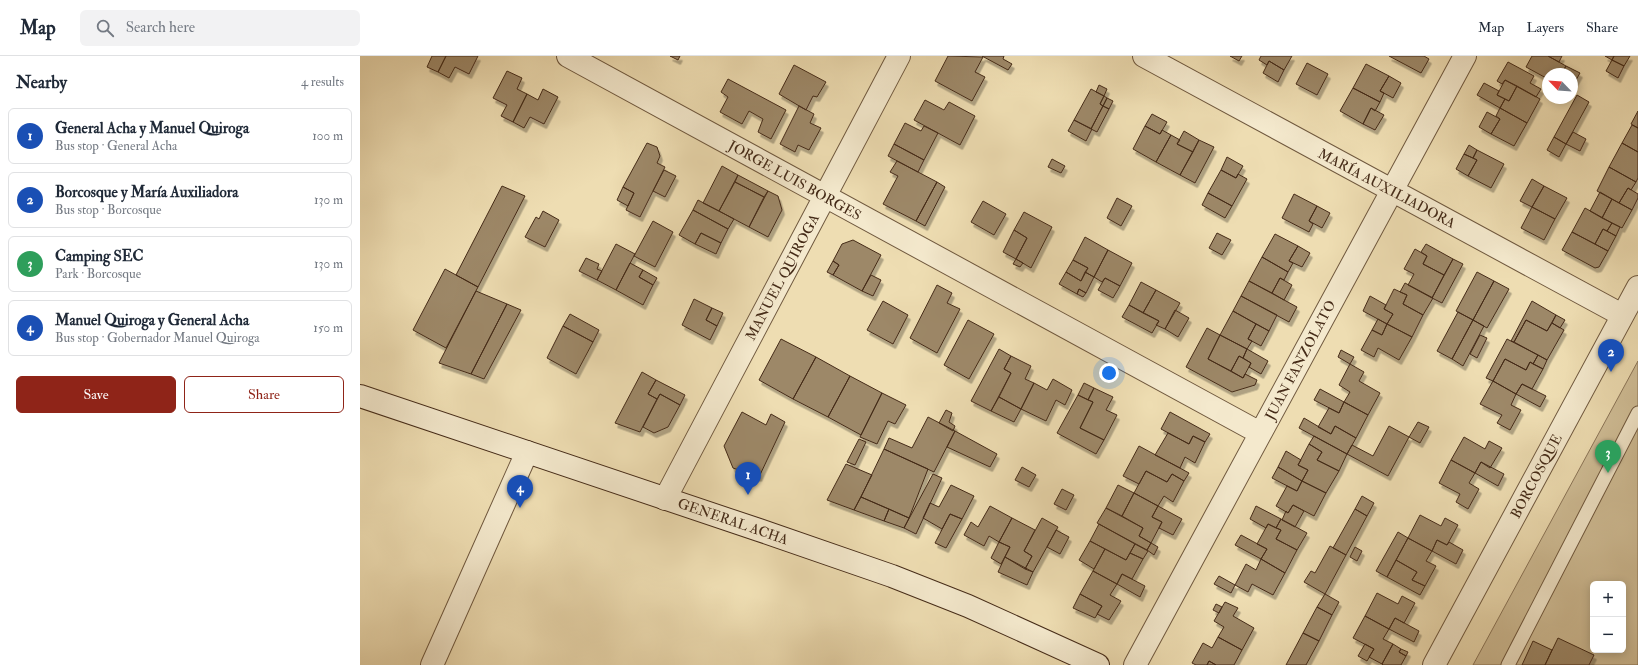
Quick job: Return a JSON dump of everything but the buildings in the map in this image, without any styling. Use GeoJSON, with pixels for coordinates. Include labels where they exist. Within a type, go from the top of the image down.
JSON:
{"type":"FeatureCollection","features":[{"type":"Feature","properties":{"kind":"street","name":"JORGE LUIS BORGES"},"geometry":{"type":"LineString","coordinates":[[568,56],[1260,433]]}},
{"type":"Feature","properties":{"kind":"street","name":"MANUEL QUIROGA"},"geometry":{"type":"LineString","coordinates":[[666,499],[899,56]]}},
{"type":"Feature","properties":{"kind":"street","name":"JUAN FANZOLATO"},"geometry":{"type":"LineString","coordinates":[[1135,665],[1465,56]]}},
{"type":"Feature","properties":{"kind":"street","name":"MARÍA AUXILIADORA"},"geometry":{"type":"LineString","coordinates":[[1148,58],[1622,315]]}},
{"type":"Feature","properties":{"kind":"street","name":"BORCOSQUE"},"geometry":{"type":"LineString","coordinates":[[1434,665],[1638,286]]}},
{"type":"Feature","properties":{"kind":"street","name":"GENERAL ACHA"},"geometry":{"type":"LineString","coordinates":[[360,396],[898,579],[968,606],[1098,665]]}},
{"type":"Feature","properties":{"kind":"street"},"geometry":{"type":"LineString","coordinates":[[432,665],[527,452]]}},
{"type":"Feature","properties":{"kind":"lane"},"geometry":{"type":"LineString","coordinates":[[1508,665],[1638,413]]}},
{"type":"Feature","properties":{"kind":"shaded area"},"geometry":{"type":"Polygon","coordinates":[[[1638,361],[1638,665],[1473,665],[1638,361]]]}},
{"type":"Feature","properties":{"kind":"place","name":"Borcosque y María Auxiliadora"},"geometry":{"type":"Point","coordinates":[1611,372]}},
{"type":"Feature","properties":{"kind":"place","name":"Camping SEC"},"geometry":{"type":"Point","coordinates":[1608,473]}},
{"type":"Feature","properties":{"kind":"place","name":"General Acha y Manuel Quiroga"},"geometry":{"type":"Point","coordinates":[748,495]}},
{"type":"Feature","properties":{"kind":"place","name":"Manuel Quiroga y General Acha"},"geometry":{"type":"Point","coordinates":[520,508]}}]}
